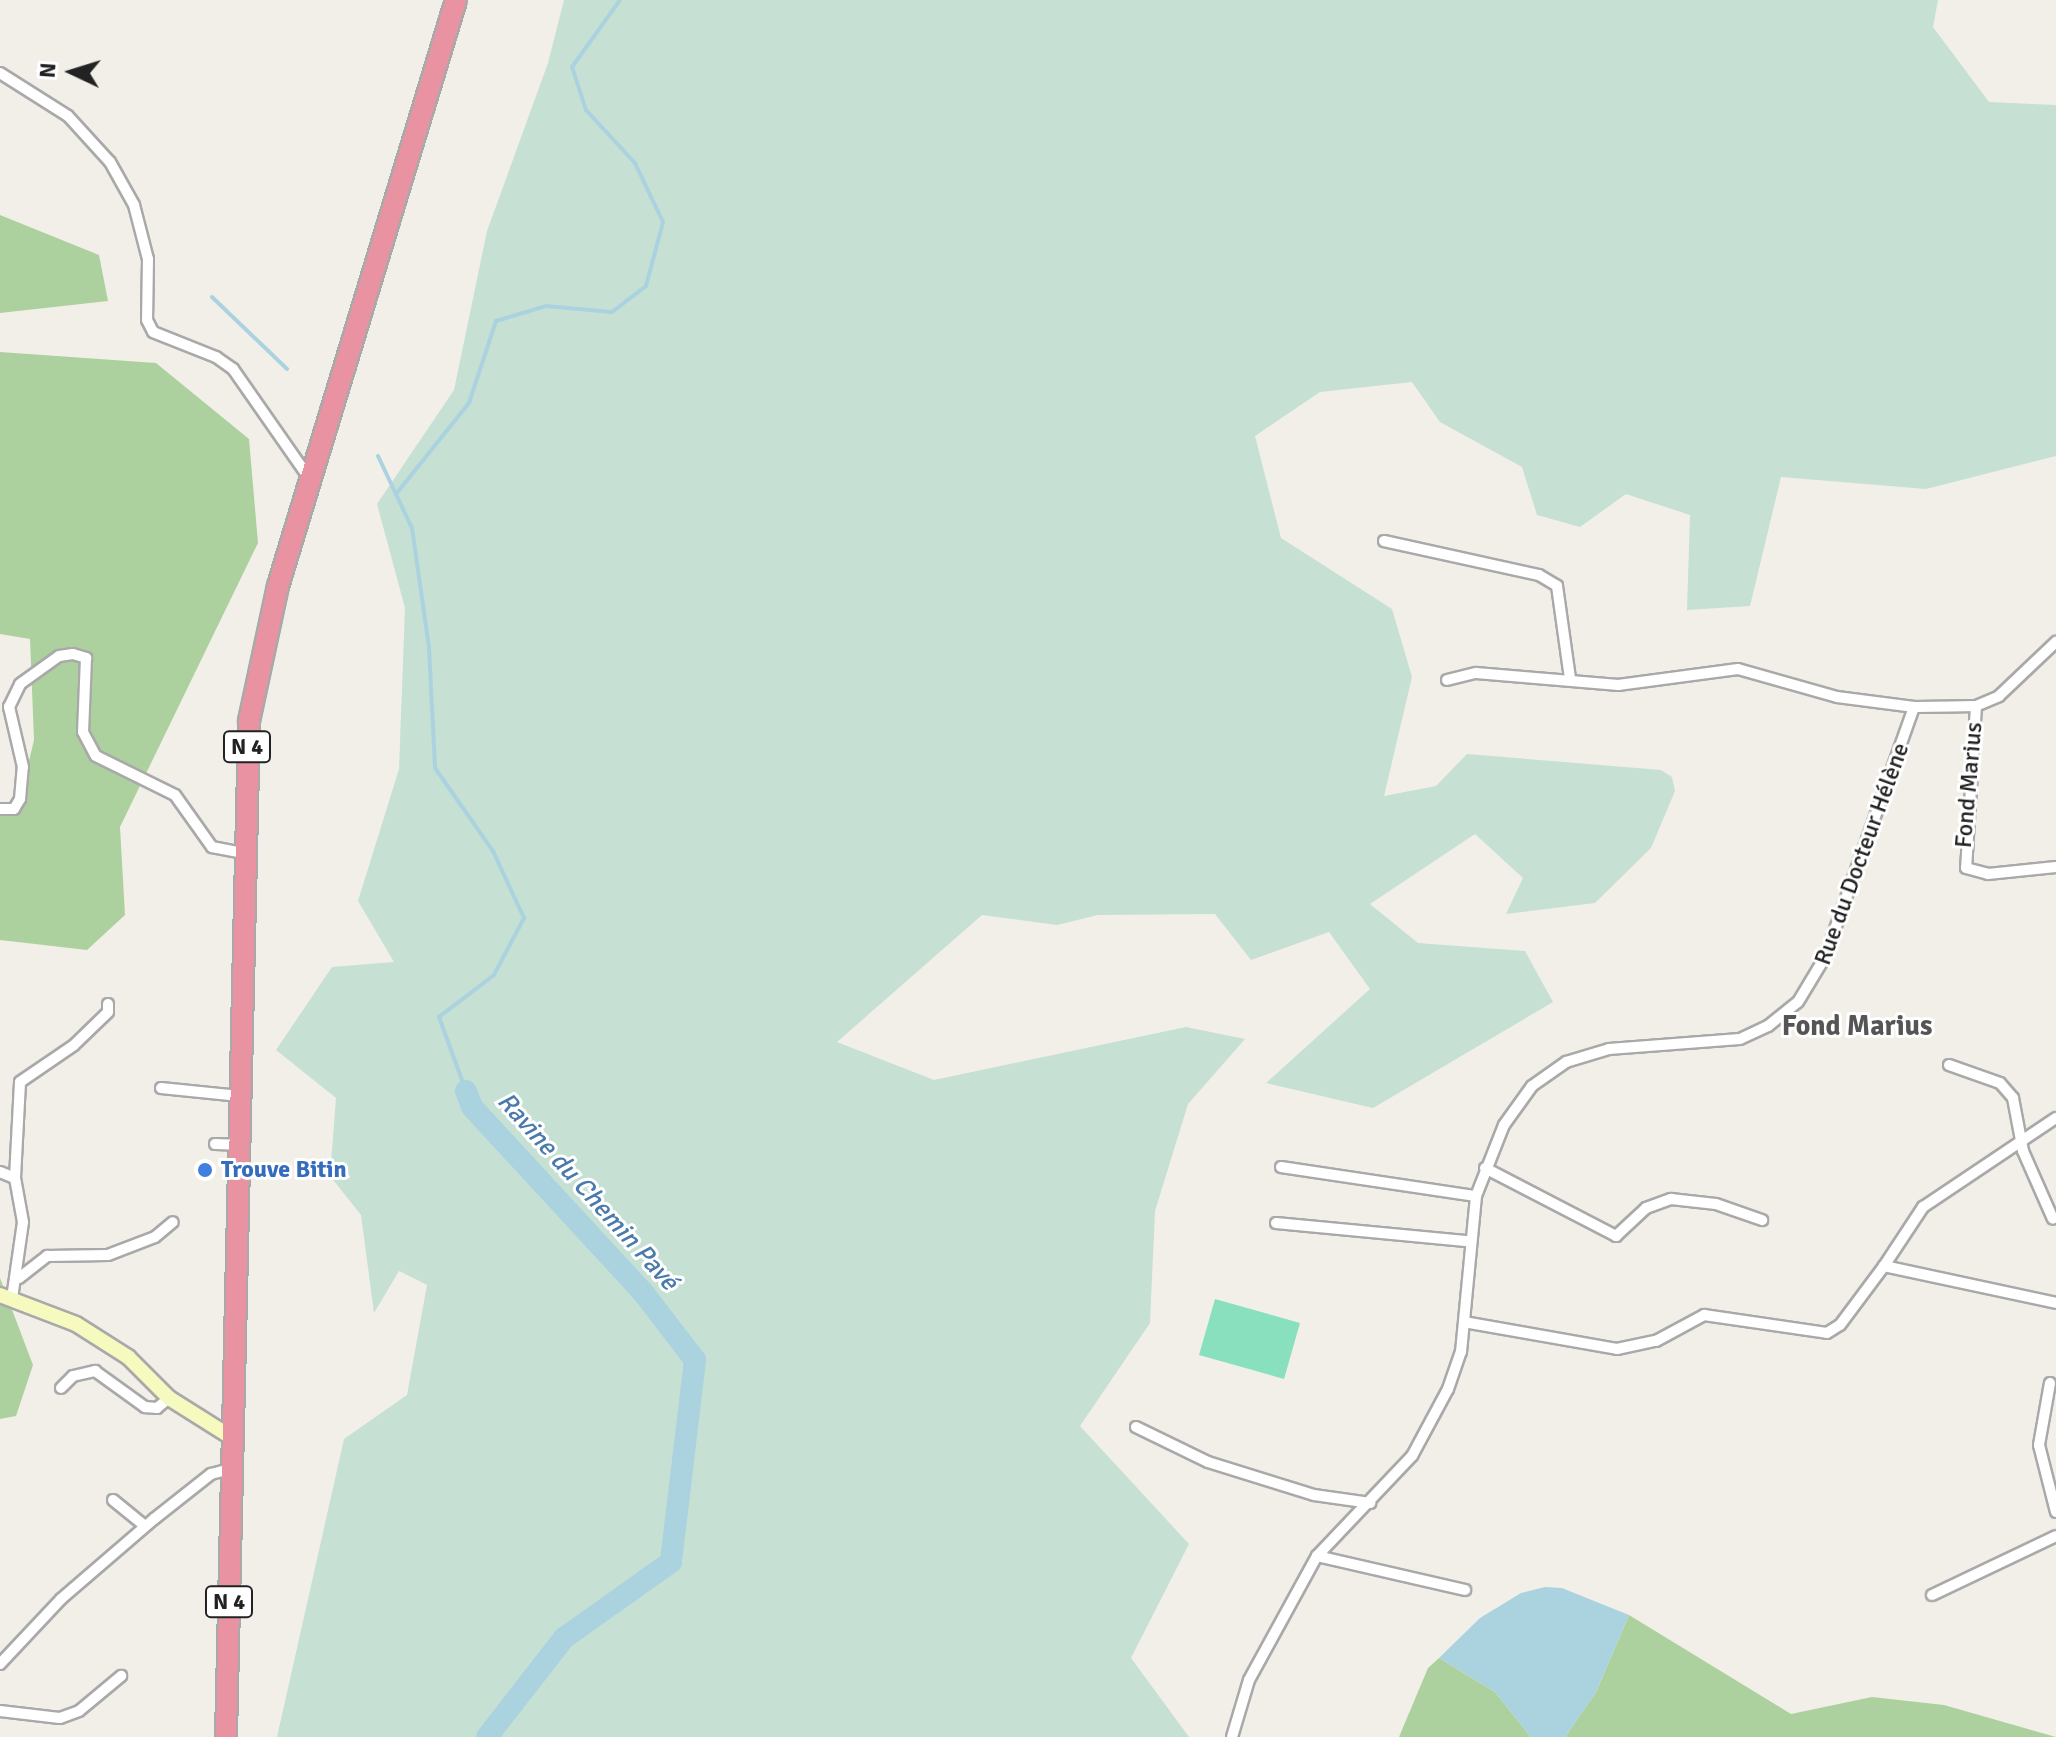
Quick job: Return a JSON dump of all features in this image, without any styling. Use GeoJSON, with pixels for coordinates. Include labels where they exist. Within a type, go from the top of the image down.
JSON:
{"type":"FeatureCollection","features":[{"type":"Feature","properties":{"kind":"highway","name":"N 4"},"geometry":{"type":"LineString","coordinates":[[226,1737],[240,1145],[242,853],[249,721],[278,586],[456,0]]}},
{"type":"Feature","properties":{"kind":"main road"},"geometry":{"type":"LineString","coordinates":[[6,1296],[76,1324],[115,1349],[169,1398],[234,1439]]}},
{"type":"Feature","properties":{"kind":"street"},"geometry":{"type":"LineString","coordinates":[[0,73],[68,116],[110,162],[134,205],[148,259],[147,320],[153,332],[216,357],[233,369],[310,480]]}},
{"type":"Feature","properties":{"kind":"street"},"geometry":{"type":"LineString","coordinates":[[1384,541],[1539,575],[1557,586],[1570,678]]}},
{"type":"Feature","properties":{"kind":"street"},"geometry":{"type":"LineString","coordinates":[[1447,680],[1476,673],[1570,678],[1618,685],[1738,669],[1837,697],[1914,707],[1976,706],[1999,696],[2056,642]]}},
{"type":"Feature","properties":{"kind":"street"},"geometry":{"type":"LineString","coordinates":[[0,809],[14,809],[20,799],[23,767],[9,707],[20,684],[45,665],[73,654],[86,658],[83,732],[96,756],[175,795],[212,847],[242,853]]}},
{"type":"Feature","properties":{"kind":"street","name":"Fond Marius"},"geometry":{"type":"LineString","coordinates":[[1976,706],[1962,858],[1966,868],[1988,874],[2056,867]]}},
{"type":"Feature","properties":{"kind":"street","name":"Rue du Docteur Hélène"},"geometry":{"type":"LineString","coordinates":[[1232,1737],[1249,1680],[1317,1556],[1412,1456],[1434,1418],[1454,1373],[1464,1322],[1468,1241],[1476,1196],[1485,1168],[1518,1104],[1546,1073],[1566,1062],[1609,1049],[1740,1039],[1768,1026],[1798,1002],[1829,949],[1914,707]]}},
{"type":"Feature","properties":{"kind":"street"},"geometry":{"type":"LineString","coordinates":[[19,1278],[23,1222],[15,1178],[20,1082],[74,1045],[108,1012],[108,1004]]}},
{"type":"Feature","properties":{"kind":"street"},"geometry":{"type":"LineString","coordinates":[[1949,1065],[2000,1083],[2013,1098],[2030,1172],[2053,1219]]}},
{"type":"Feature","properties":{"kind":"street"},"geometry":{"type":"LineString","coordinates":[[161,1088],[240,1096]]}},
{"type":"Feature","properties":{"kind":"street"},"geometry":{"type":"LineString","coordinates":[[1464,1322],[1617,1349],[1656,1341],[1704,1315],[1827,1333],[1840,1325],[1923,1207],[2021,1137],[2056,1118]]}},
{"type":"Feature","properties":{"kind":"street"},"geometry":{"type":"LineString","coordinates":[[215,1144],[240,1145]]}},
{"type":"Feature","properties":{"kind":"street"},"geometry":{"type":"LineString","coordinates":[[1281,1167],[1476,1196]]}},
{"type":"Feature","properties":{"kind":"street"},"geometry":{"type":"LineString","coordinates":[[1485,1168],[1616,1236],[1646,1208],[1671,1199],[1716,1204],[1762,1220]]}},
{"type":"Feature","properties":{"kind":"street"},"geometry":{"type":"LineString","coordinates":[[0,1172],[15,1178]]}},
{"type":"Feature","properties":{"kind":"street"},"geometry":{"type":"LineString","coordinates":[[6,1296],[19,1278],[47,1256],[108,1255],[155,1237],[173,1222]]}},
{"type":"Feature","properties":{"kind":"street"},"geometry":{"type":"LineString","coordinates":[[1276,1223],[1468,1241]]}},
{"type":"Feature","properties":{"kind":"street"},"geometry":{"type":"LineString","coordinates":[[1884,1266],[2056,1303]]}},
{"type":"Feature","properties":{"kind":"street"},"geometry":{"type":"LineString","coordinates":[[61,1388],[73,1376],[95,1371],[145,1407],[157,1408],[169,1398]]}},
{"type":"Feature","properties":{"kind":"street"},"geometry":{"type":"LineString","coordinates":[[2050,1383],[2039,1445],[2056,1512]]}},
{"type":"Feature","properties":{"kind":"street"},"geometry":{"type":"LineString","coordinates":[[1136,1427],[1208,1462],[1314,1495],[1370,1503]]}},
{"type":"Feature","properties":{"kind":"street"},"geometry":{"type":"LineString","coordinates":[[0,1664],[61,1599],[145,1526],[211,1474],[233,1468]]}},
{"type":"Feature","properties":{"kind":"street"},"geometry":{"type":"LineString","coordinates":[[113,1500],[145,1526]]}},
{"type":"Feature","properties":{"kind":"street"},"geometry":{"type":"LineString","coordinates":[[1932,1595],[2056,1536]]}},
{"type":"Feature","properties":{"kind":"street"},"geometry":{"type":"LineString","coordinates":[[1317,1556],[1465,1590]]}},
{"type":"Feature","properties":{"kind":"street"},"geometry":{"type":"LineString","coordinates":[[0,1711],[60,1718],[79,1711],[121,1676]]}},
{"type":"Feature","properties":{"kind":"green space"},"geometry":{"type":"Polygon","coordinates":[[[564,0],[1938,0],[1933,27],[1989,102],[2056,105],[2056,456],[1926,489],[1781,477],[1750,606],[1687,610],[1690,515],[1626,494],[1580,527],[1537,515],[1522,467],[1440,422],[1412,382],[1320,392],[1255,436],[1281,538],[1392,609],[1412,677],[1384,796],[1436,786],[1467,754],[1661,770],[1672,777],[1675,791],[1651,848],[1595,903],[1506,914],[1523,878],[1475,834],[1370,904],[1418,943],[1525,951],[1553,1002],[1373,1108],[1266,1083],[1370,989],[1329,932],[1251,960],[1215,914],[1098,915],[1057,925],[982,915],[837,1042],[934,1080],[1186,1027],[1245,1039],[1188,1104],[1155,1211],[1150,1323],[1080,1426],[1189,1544],[1131,1658],[1189,1737],[277,1737],[344,1439],[407,1395],[427,1285],[399,1271],[374,1313],[361,1215],[330,1176],[336,1098],[276,1050],[332,967],[394,962],[358,901],[399,769],[405,608],[377,504],[454,390],[487,231],[548,63],[564,0]]]}},
{"type":"Feature","properties":{"kind":"green space"},"geometry":{"type":"Polygon","coordinates":[[[0,215],[99,255],[108,301],[0,313],[0,215]]]}},
{"type":"Feature","properties":{"kind":"green space"},"geometry":{"type":"Polygon","coordinates":[[[0,352],[156,363],[249,439],[258,543],[120,827],[125,915],[87,950],[0,940],[0,814],[20,799],[34,740],[30,639],[0,634],[0,352]]]}},
{"type":"Feature","properties":{"kind":"green space"},"geometry":{"type":"Polygon","coordinates":[[[0,1278],[33,1365],[16,1416],[0,1419],[0,1278]]]}},
{"type":"Feature","properties":{"kind":"green space"},"geometry":{"type":"Polygon","coordinates":[[[1215,1299],[1300,1323],[1284,1379],[1199,1355],[1215,1299]]]}},
{"type":"Feature","properties":{"kind":"green space"},"geometry":{"type":"Polygon","coordinates":[[[1629,1615],[1791,1714],[1872,1697],[1944,1705],[2056,1737],[1565,1737],[1596,1692],[1629,1615]]]}},
{"type":"Feature","properties":{"kind":"green space"},"geometry":{"type":"Polygon","coordinates":[[[1439,1658],[1495,1692],[1531,1737],[1399,1737],[1428,1668],[1439,1658]]]}},
{"type":"Feature","properties":{"kind":"water"},"geometry":{"type":"Polygon","coordinates":[[[1545,1587],[1562,1588],[1629,1615],[1596,1692],[1565,1737],[1531,1737],[1495,1692],[1439,1658],[1480,1618],[1521,1593],[1545,1587]]]}},
{"type":"Feature","properties":{"kind":"waterway","name":"Ravine du Chemin Pavé"},"geometry":{"type":"LineString","coordinates":[[396,494],[469,403],[496,321],[546,306],[612,312],[646,286],[663,222],[635,163],[586,110],[572,67],[620,0]]}},
{"type":"Feature","properties":{"kind":"waterway"},"geometry":{"type":"LineString","coordinates":[[212,297],[287,369]]}},
{"type":"Feature","properties":{"kind":"waterway","name":"Ravine du Chemin Pavé"},"geometry":{"type":"LineString","coordinates":[[378,456],[412,528],[429,648],[435,768],[493,851],[524,918],[494,975],[439,1017],[466,1091]]}},
{"type":"Feature","properties":{"kind":"waterway","name":"Ravine du Chemin Pavé"},"geometry":{"type":"LineString","coordinates":[[466,1091],[472,1107],[642,1291],[695,1360],[671,1562],[564,1638],[487,1737]]}},
{"type":"Feature","properties":{"kind":"place","name":"Trouve Bitin"},"geometry":{"type":"Point","coordinates":[205,1170]}},
{"type":"Feature","properties":{"kind":"district","name":"Fond Marius"},"geometry":{"type":"Point","coordinates":[1857,1026]}}]}
